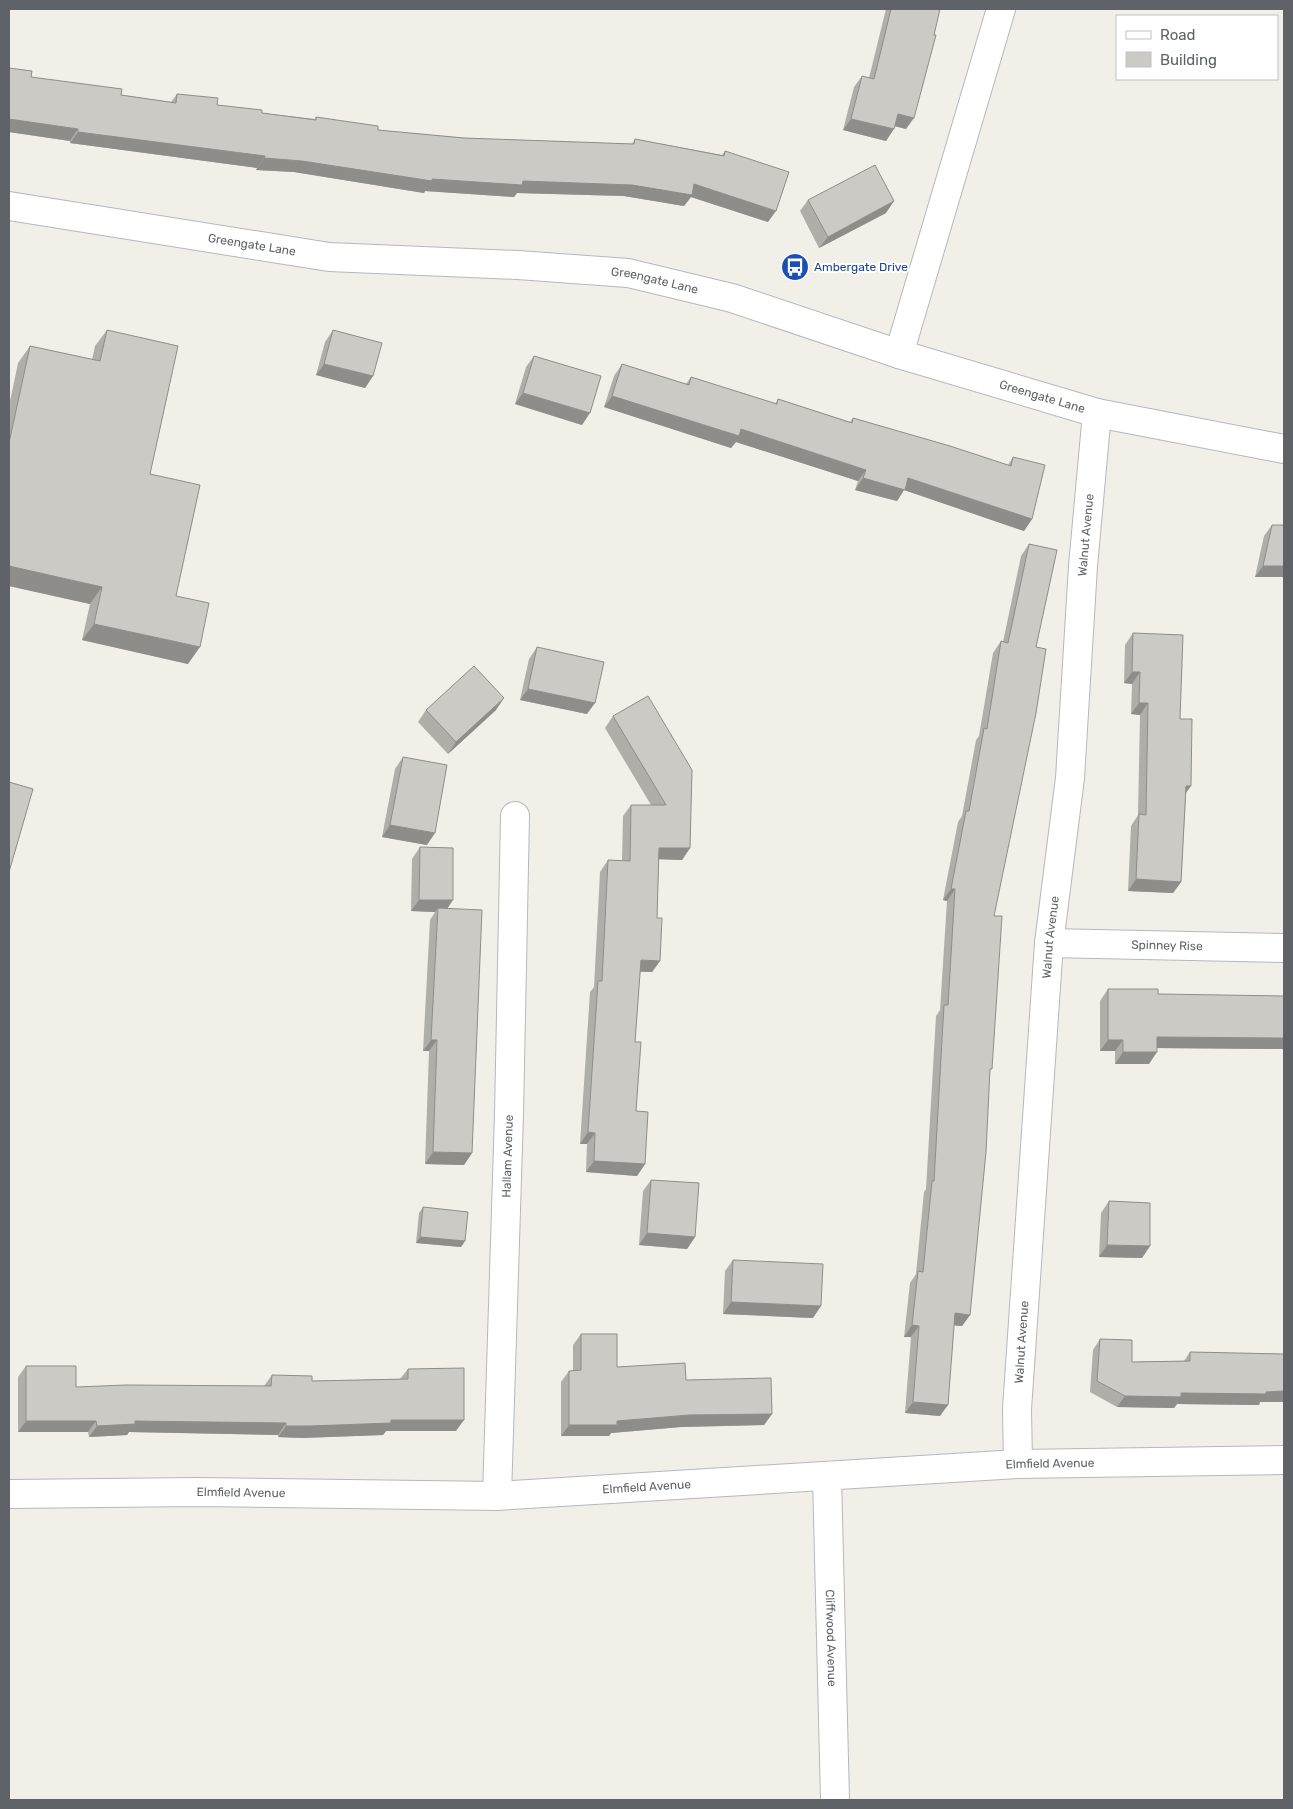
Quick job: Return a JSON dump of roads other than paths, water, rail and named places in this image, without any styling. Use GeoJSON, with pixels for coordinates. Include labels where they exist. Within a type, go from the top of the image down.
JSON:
{"type":"FeatureCollection","features":[{"type":"Feature","properties":{"kind":"street"},"geometry":{"type":"LineString","coordinates":[[899,354],[1001,9]]}},
{"type":"Feature","properties":{"kind":"street","name":"Greengate Lane"},"geometry":{"type":"LineString","coordinates":[[9,206],[329,257],[518,265],[628,273],[732,298],[899,354],[1097,413],[1284,449]]}},
{"type":"Feature","properties":{"kind":"street","name":"Walnut Avenue"},"geometry":{"type":"LineString","coordinates":[[1018,1464],[1017,1408],[1049,943],[1070,778],[1082,566],[1097,413]]}},
{"type":"Feature","properties":{"kind":"street","name":"Hallam Avenue"},"geometry":{"type":"LineString","coordinates":[[497,1496],[516,816]]}},
{"type":"Feature","properties":{"kind":"street","name":"Spinney Rise"},"geometry":{"type":"LineString","coordinates":[[1049,943],[1284,948]]}},
{"type":"Feature","properties":{"kind":"street","name":"Elmfield Avenue"},"geometry":{"type":"LineString","coordinates":[[9,1494],[197,1492],[497,1496],[1018,1464],[1284,1460]]}},
{"type":"Feature","properties":{"kind":"street","name":"Cliffwood Avenue"},"geometry":{"type":"LineString","coordinates":[[827,1476],[835,1800]]}},
{"type":"Feature","properties":{"kind":"place","name":"Ambergate Drive"},"geometry":{"type":"Point","coordinates":[795,267]}}]}
